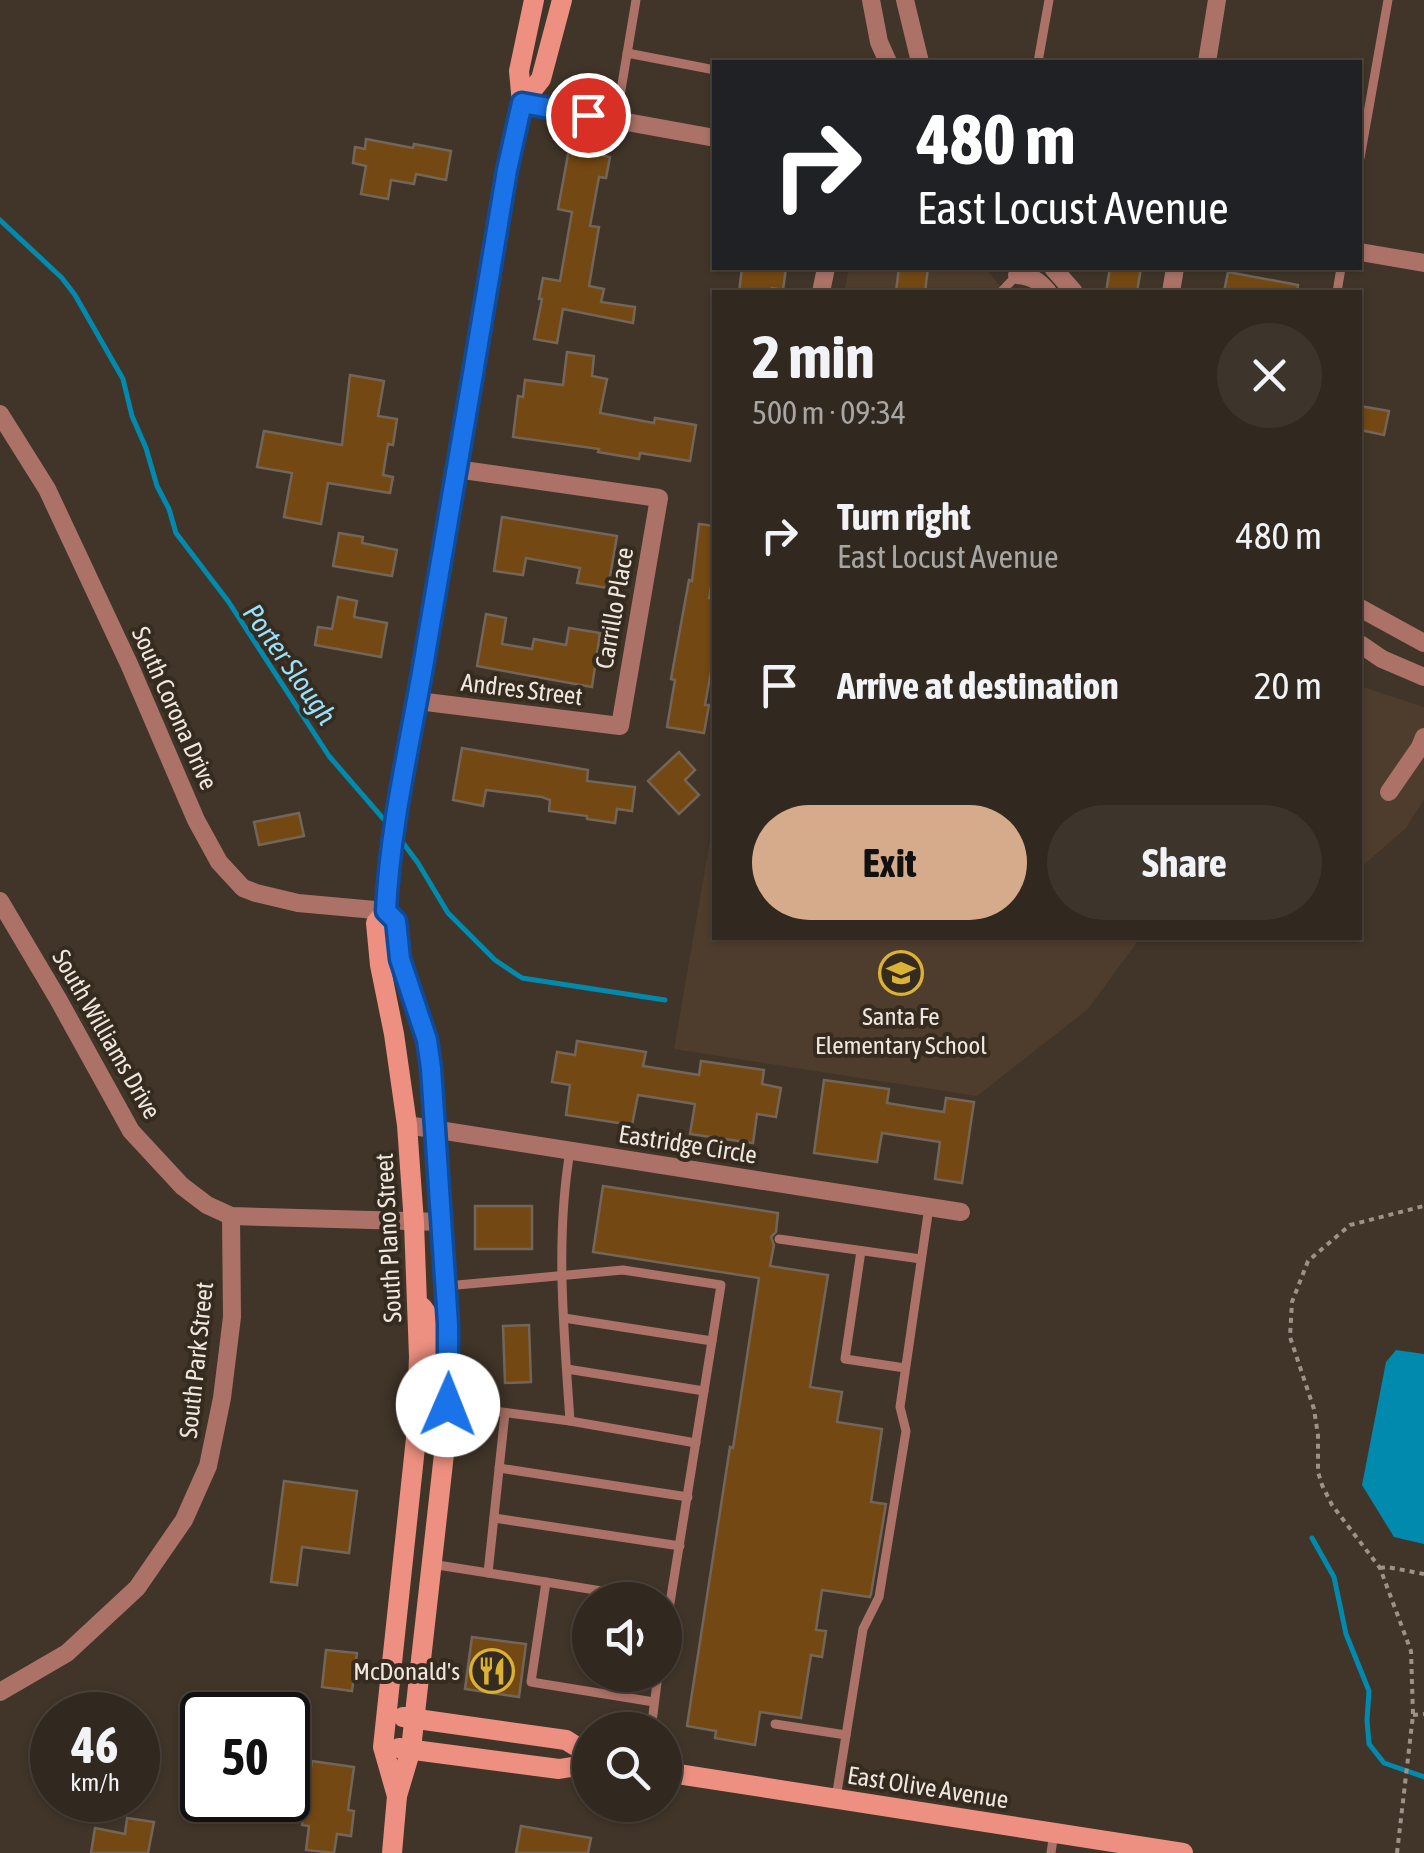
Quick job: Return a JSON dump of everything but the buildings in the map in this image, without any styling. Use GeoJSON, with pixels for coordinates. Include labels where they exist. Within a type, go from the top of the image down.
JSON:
{"type":"FeatureCollection","features":[{"type":"Feature","properties":{"kind":"main road","name":"South Plano Street"},"geometry":{"type":"LineString","coordinates":[[383,1746],[416,1438],[419,1358],[407,1125],[376,924],[386,911],[396,812],[507,170],[522,103],[520,71],[534,0]]}},
{"type":"Feature","properties":{"kind":"main road","name":"South Plano Street"},"geometry":{"type":"LineString","coordinates":[[522,103],[541,78],[562,0]]}},
{"type":"Feature","properties":{"kind":"main road","name":"South Plano Street"},"geometry":{"type":"LineString","coordinates":[[386,911],[396,921],[400,959],[427,1040],[450,1359],[411,1750],[397,1796]]}},
{"type":"Feature","properties":{"kind":"main road"},"geometry":{"type":"LineString","coordinates":[[418,1304],[432,1320],[435,1393],[448,1405]]}},
{"type":"Feature","properties":{"kind":"main road"},"geometry":{"type":"LineString","coordinates":[[386,1716],[572,1744]]}},
{"type":"Feature","properties":{"kind":"main road"},"geometry":{"type":"LineString","coordinates":[[392,1853],[397,1796],[383,1746],[559,1770],[572,1767]]}},
{"type":"Feature","properties":{"kind":"main road","name":"East Olive Avenue"},"geometry":{"type":"LineString","coordinates":[[682,1775],[836,1798],[1053,1842],[1183,1853]]}},
{"type":"Feature","properties":{"kind":"street"},"geometry":{"type":"LineString","coordinates":[[871,0],[879,42],[887,60]]}},
{"type":"Feature","properties":{"kind":"street"},"geometry":{"type":"LineString","coordinates":[[905,0],[920,60]]}},
{"type":"Feature","properties":{"kind":"street"},"geometry":{"type":"LineString","coordinates":[[1208,60],[1218,0]]}},
{"type":"Feature","properties":{"kind":"street"},"geometry":{"type":"LineString","coordinates":[[522,103],[712,137]]}},
{"type":"Feature","properties":{"kind":"street"},"geometry":{"type":"LineString","coordinates":[[1362,252],[1424,263]]}},
{"type":"Feature","properties":{"kind":"street"},"geometry":{"type":"LineString","coordinates":[[1055,270],[1072,290]]}},
{"type":"Feature","properties":{"kind":"street"},"geometry":{"type":"LineString","coordinates":[[1014,271],[1029,276],[1046,290]]}},
{"type":"Feature","properties":{"kind":"street","name":"South Corona Drive"},"geometry":{"type":"LineString","coordinates":[[0,414],[47,488],[196,820],[219,862],[243,888],[256,893],[298,903],[386,911]]}},
{"type":"Feature","properties":{"kind":"street","name":"Carrillo Place"},"geometry":{"type":"LineString","coordinates":[[456,469],[659,498],[620,726]]}},
{"type":"Feature","properties":{"kind":"street"},"geometry":{"type":"LineString","coordinates":[[1362,609],[1424,643]]}},
{"type":"Feature","properties":{"kind":"street"},"geometry":{"type":"LineString","coordinates":[[1362,645],[1424,678]]}},
{"type":"Feature","properties":{"kind":"street","name":"Andres Street"},"geometry":{"type":"LineString","coordinates":[[418,700],[620,726]]}},
{"type":"Feature","properties":{"kind":"street"},"geometry":{"type":"LineString","coordinates":[[1389,792],[1424,737]]}},
{"type":"Feature","properties":{"kind":"street","name":"South Williams Drive"},"geometry":{"type":"LineString","coordinates":[[0,900],[131,1131],[182,1186],[231,1216]]}},
{"type":"Feature","properties":{"kind":"street","name":"Eastridge Circle"},"geometry":{"type":"LineString","coordinates":[[407,1125],[961,1212]]}},
{"type":"Feature","properties":{"kind":"street"},"geometry":{"type":"LineString","coordinates":[[231,1216],[443,1222]]}},
{"type":"Feature","properties":{"kind":"street","name":"South Park Street"},"geometry":{"type":"LineString","coordinates":[[0,1692],[67,1653],[95,1627],[136,1588],[184,1520],[208,1466],[222,1398],[232,1317],[231,1216]]}},
{"type":"Feature","properties":{"kind":"lane"},"geometry":{"type":"LineString","coordinates":[[616,120],[636,0]]}},
{"type":"Feature","properties":{"kind":"lane"},"geometry":{"type":"LineString","coordinates":[[1038,60],[1049,0]]}},
{"type":"Feature","properties":{"kind":"lane"},"geometry":{"type":"LineString","coordinates":[[1362,147],[1388,0]]}},
{"type":"Feature","properties":{"kind":"lane"},"geometry":{"type":"LineString","coordinates":[[627,54],[712,69]]}},
{"type":"Feature","properties":{"kind":"lane"},"geometry":{"type":"LineString","coordinates":[[570,1150],[563,1189],[562,1276],[570,1420]]}},
{"type":"Feature","properties":{"kind":"lane"},"geometry":{"type":"LineString","coordinates":[[836,1798],[863,1629],[879,1598],[906,1431],[900,1407],[929,1206]]}},
{"type":"Feature","properties":{"kind":"lane"},"geometry":{"type":"LineString","coordinates":[[779,1239],[921,1259]]}},
{"type":"Feature","properties":{"kind":"lane"},"geometry":{"type":"LineString","coordinates":[[862,1251],[845,1360],[906,1368]]}},
{"type":"Feature","properties":{"kind":"lane"},"geometry":{"type":"LineString","coordinates":[[446,1286],[623,1270],[720,1285],[672,1582]]}},
{"type":"Feature","properties":{"kind":"lane"},"geometry":{"type":"LineString","coordinates":[[564,1318],[712,1342]]}},
{"type":"Feature","properties":{"kind":"lane"},"geometry":{"type":"LineString","coordinates":[[567,1369],[704,1390]]}},
{"type":"Feature","properties":{"kind":"lane"},"geometry":{"type":"LineString","coordinates":[[448,1405],[570,1420],[696,1444]]}},
{"type":"Feature","properties":{"kind":"lane"},"geometry":{"type":"LineString","coordinates":[[488,1573],[505,1413]]}},
{"type":"Feature","properties":{"kind":"lane"},"geometry":{"type":"LineString","coordinates":[[499,1468],[688,1497]]}},
{"type":"Feature","properties":{"kind":"lane"},"geometry":{"type":"LineString","coordinates":[[494,1518],[680,1546]]}},
{"type":"Feature","properties":{"kind":"lane"},"geometry":{"type":"LineString","coordinates":[[432,1564],[572,1586]]}},
{"type":"Feature","properties":{"kind":"lane"},"geometry":{"type":"LineString","coordinates":[[546,1582],[531,1682],[654,1702]]}},
{"type":"Feature","properties":{"kind":"lane"},"geometry":{"type":"LineString","coordinates":[[653,1712],[655,1692]]}},
{"type":"Feature","properties":{"kind":"lane"},"geometry":{"type":"LineString","coordinates":[[775,1724],[846,1736]]}},
{"type":"Feature","properties":{"kind":"path"},"geometry":{"type":"LineString","coordinates":[[1397,1853],[1412,1716],[1411,1651],[1380,1568],[1332,1505],[1318,1472],[1314,1409],[1290,1337],[1292,1302],[1308,1261],[1350,1225],[1424,1206]]}},
{"type":"Feature","properties":{"kind":"path"},"geometry":{"type":"LineString","coordinates":[[1380,1568],[1424,1574]]}},
{"type":"Feature","properties":{"kind":"path"},"geometry":{"type":"LineString","coordinates":[[1412,1716],[1424,1714]]}},
{"type":"Feature","properties":{"kind":"shaded area"},"geometry":{"type":"Polygon","coordinates":[[[849,270],[987,270],[1003,290],[844,290],[849,270]]]}},
{"type":"Feature","properties":{"kind":"shaded area"},"geometry":{"type":"Polygon","coordinates":[[[1362,687],[1424,707],[1424,799],[1406,828],[1362,866],[1362,687]]]}},
{"type":"Feature","properties":{"kind":"shaded area","name":"Santa Fe Elementary School"},"geometry":{"type":"Polygon","coordinates":[[[712,829],[712,940],[1139,940],[1088,1009],[977,1096],[674,1049],[712,829]]]}},
{"type":"Feature","properties":{"kind":"water"},"geometry":{"type":"Polygon","coordinates":[[[1396,1350],[1424,1354],[1424,1544],[1394,1537],[1362,1485],[1386,1362],[1396,1350]]]}},
{"type":"Feature","properties":{"kind":"waterway","name":"Porter Slough"},"geometry":{"type":"LineString","coordinates":[[0,220],[75,295],[123,379],[132,416],[176,533],[228,601],[329,756],[387,823]]}},
{"type":"Feature","properties":{"kind":"waterway","name":"Porter Slough"},"geometry":{"type":"LineString","coordinates":[[400,839],[448,913],[495,960],[522,978],[665,1000]]}},
{"type":"Feature","properties":{"kind":"waterway","name":"Porter Slough"},"geometry":{"type":"LineString","coordinates":[[1312,1538],[1334,1577],[1346,1634],[1369,1691],[1369,1744],[1384,1763],[1424,1777]]}},
{"type":"Feature","properties":{"kind":"place","name":"Santa Fe Elementary School"},"geometry":{"type":"Point","coordinates":[901,973]}},
{"type":"Feature","properties":{"kind":"place","name":"McDonald's"},"geometry":{"type":"Point","coordinates":[492,1671]}},
{"type":"Feature","properties":{"kind":"route"},"geometry":{"type":"LineString","coordinates":[[448,1405],[450,1359],[431,1068],[427,1040],[400,959],[396,921],[386,911],[388,869],[507,170],[522,103],[588,115]]}}]}
